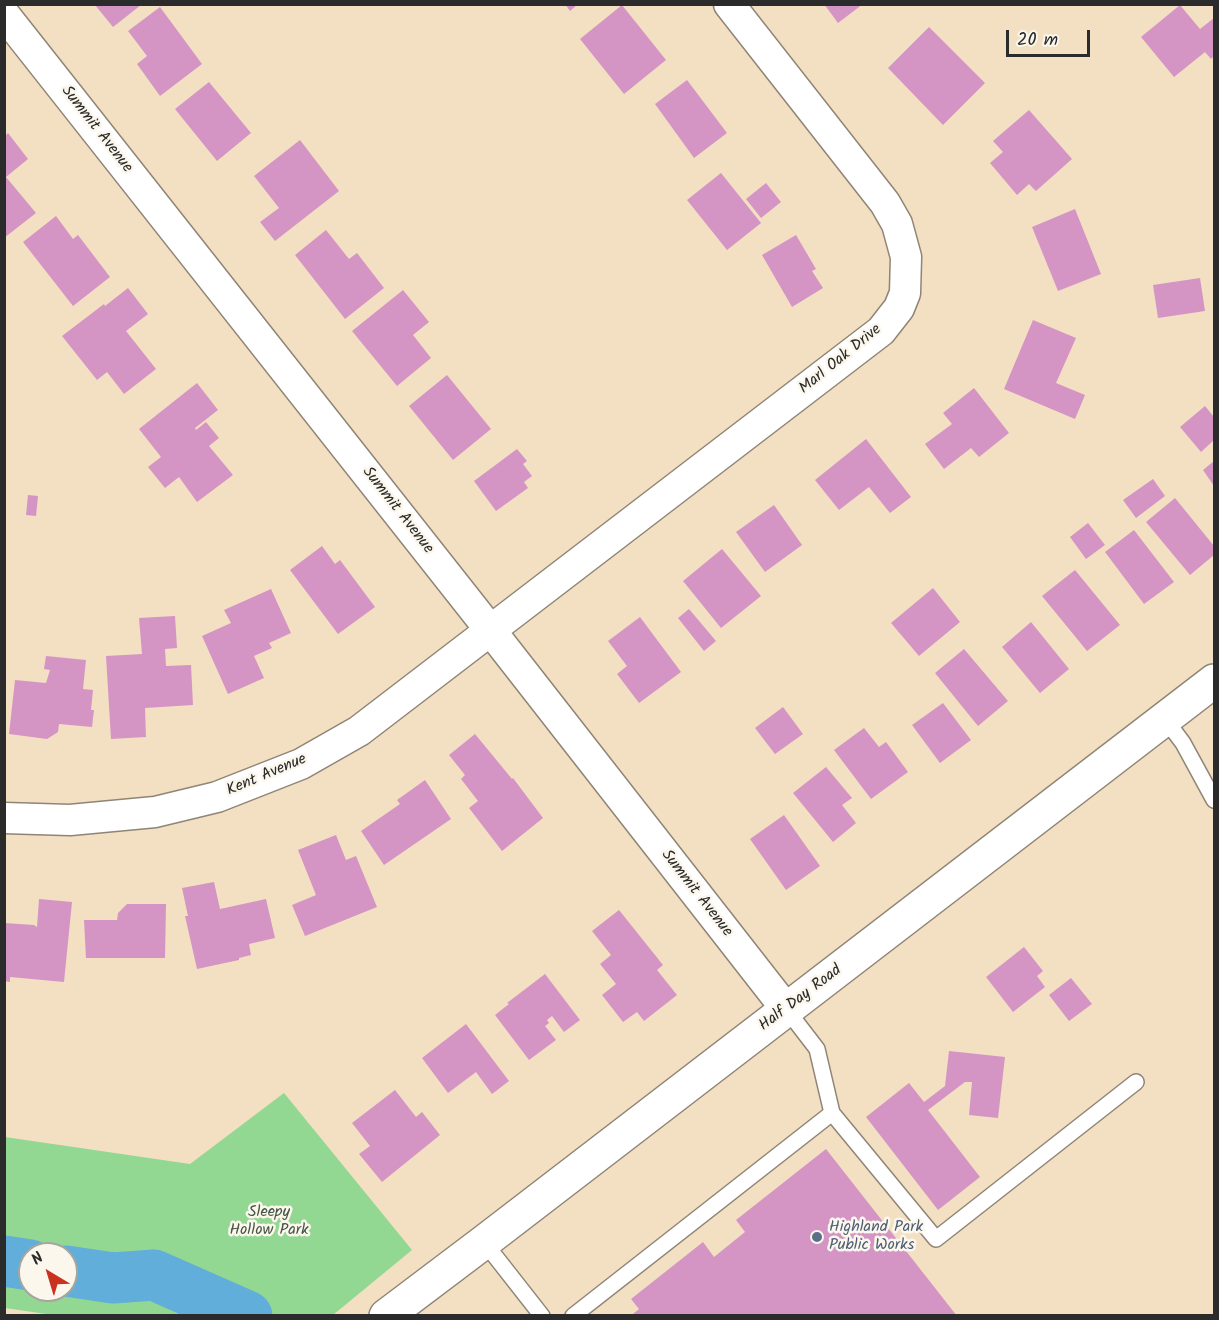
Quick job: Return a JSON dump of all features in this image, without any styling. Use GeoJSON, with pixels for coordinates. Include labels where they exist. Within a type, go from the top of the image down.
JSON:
{"type":"FeatureCollection","features":[{"type":"Feature","properties":{"kind":"main road","name":"Half Day Road"},"geometry":{"type":"LineString","coordinates":[[386,1315],[1215,681]]}},
{"type":"Feature","properties":{"kind":"street","name":"Marl Oak Drive"},"geometry":{"type":"LineString","coordinates":[[491,631],[881,331],[899,308],[905,293],[906,257],[897,224],[885,203],[729,4]]}},
{"type":"Feature","properties":{"kind":"street","name":"Summit Avenue"},"geometry":{"type":"LineString","coordinates":[[4,14],[787,1010]]}},
{"type":"Feature","properties":{"kind":"street","name":"Kent Avenue"},"geometry":{"type":"LineString","coordinates":[[4,818],[70,820],[155,812],[217,796],[301,764],[359,731],[491,631]]}},
{"type":"Feature","properties":{"kind":"lane"},"geometry":{"type":"LineString","coordinates":[[1165,719],[1183,743],[1215,800]]}},
{"type":"Feature","properties":{"kind":"lane"},"geometry":{"type":"LineString","coordinates":[[787,1010],[817,1049],[832,1113],[936,1239],[1136,1082]]}},
{"type":"Feature","properties":{"kind":"lane"},"geometry":{"type":"LineString","coordinates":[[573,1316],[832,1113]]}},
{"type":"Feature","properties":{"kind":"lane"},"geometry":{"type":"LineString","coordinates":[[484,1242],[542,1316]]}},
{"type":"Feature","properties":{"kind":"green space","name":"Sleepy Hollow Park"},"geometry":{"type":"Polygon","coordinates":[[[284,1093],[412,1250],[333,1315],[60,1316],[5,1308],[5,1137],[190,1164],[284,1093]]]}},
{"type":"Feature","properties":{"kind":"building"},"geometry":{"type":"Polygon","coordinates":[[[565,4],[578,4],[570,11],[565,4]]]}},
{"type":"Feature","properties":{"kind":"building"},"geometry":{"type":"Polygon","coordinates":[[[824,4],[863,4],[838,23],[824,4]]]}},
{"type":"Feature","properties":{"kind":"building"},"geometry":{"type":"Polygon","coordinates":[[[95,5],[141,5],[113,27],[95,5]]]}},
{"type":"Feature","properties":{"kind":"building"},"geometry":{"type":"Polygon","coordinates":[[[622,5],[666,60],[624,94],[580,39],[622,5]]]}},
{"type":"Feature","properties":{"kind":"building"},"geometry":{"type":"Polygon","coordinates":[[[1180,5],[1200,29],[1214,18],[1214,56],[1211,59],[1205,52],[1174,77],[1141,37],[1180,5]]]}},
{"type":"Feature","properties":{"kind":"building"},"geometry":{"type":"Polygon","coordinates":[[[160,7],[202,64],[160,96],[137,64],[147,56],[128,31],[160,7]]]}},
{"type":"Feature","properties":{"kind":"building"},"geometry":{"type":"Polygon","coordinates":[[[929,27],[985,83],[943,125],[888,68],[929,27]]]}},
{"type":"Feature","properties":{"kind":"building"},"geometry":{"type":"Polygon","coordinates":[[[687,80],[727,133],[694,158],[655,104],[687,80]]]}},
{"type":"Feature","properties":{"kind":"building"},"geometry":{"type":"Polygon","coordinates":[[[209,82],[251,133],[217,161],[175,109],[209,82]]]}},
{"type":"Feature","properties":{"kind":"building"},"geometry":{"type":"Polygon","coordinates":[[[1029,110],[1072,159],[1036,191],[1029,184],[1017,195],[990,163],[1003,152],[993,141],[1029,110]]]}},
{"type":"Feature","properties":{"kind":"building"},"geometry":{"type":"Polygon","coordinates":[[[8,133],[28,159],[6,177],[36,213],[4,238],[5,136],[8,133]]]}},
{"type":"Feature","properties":{"kind":"building"},"geometry":{"type":"Polygon","coordinates":[[[300,140],[339,191],[275,241],[260,222],[279,208],[254,176],[300,140]]]}},
{"type":"Feature","properties":{"kind":"building"},"geometry":{"type":"Polygon","coordinates":[[[721,173],[761,223],[727,250],[687,200],[721,173]]]}},
{"type":"Feature","properties":{"kind":"building"},"geometry":{"type":"Polygon","coordinates":[[[766,183],[781,202],[761,218],[746,199],[766,183]]]}},
{"type":"Feature","properties":{"kind":"building"},"geometry":{"type":"Polygon","coordinates":[[[1075,209],[1101,274],[1058,291],[1032,227],[1075,209]]]}},
{"type":"Feature","properties":{"kind":"building"},"geometry":{"type":"Polygon","coordinates":[[[56,216],[73,239],[78,235],[110,277],[73,306],[23,242],[56,216]]]}},
{"type":"Feature","properties":{"kind":"building"},"geometry":{"type":"Polygon","coordinates":[[[326,230],[349,259],[357,253],[384,288],[345,319],[295,255],[326,230]]]}},
{"type":"Feature","properties":{"kind":"building"},"geometry":{"type":"Polygon","coordinates":[[[796,235],[816,269],[812,271],[823,288],[792,307],[762,255],[796,235]]]}},
{"type":"Feature","properties":{"kind":"building"},"geometry":{"type":"Polygon","coordinates":[[[1200,278],[1205,311],[1158,318],[1153,285],[1200,278]]]}},
{"type":"Feature","properties":{"kind":"building"},"geometry":{"type":"Polygon","coordinates":[[[128,288],[148,314],[126,331],[156,369],[124,394],[107,372],[97,380],[62,336],[128,288]]]}},
{"type":"Feature","properties":{"kind":"building"},"geometry":{"type":"Polygon","coordinates":[[[403,290],[429,322],[413,335],[431,358],[397,386],[352,331],[403,290]]]}},
{"type":"Feature","properties":{"kind":"building"},"geometry":{"type":"Polygon","coordinates":[[[1033,320],[1076,338],[1056,383],[1085,395],[1075,419],[1004,389],[1033,320]]]}},
{"type":"Feature","properties":{"kind":"building"},"geometry":{"type":"Polygon","coordinates":[[[447,375],[491,429],[453,460],[409,406],[447,375]]]}},
{"type":"Feature","properties":{"kind":"building"},"geometry":{"type":"Polygon","coordinates":[[[197,383],[218,410],[195,428],[196,430],[206,422],[219,438],[209,446],[233,475],[197,502],[179,477],[165,488],[148,467],[161,457],[139,429],[197,383]]]}},
{"type":"Feature","properties":{"kind":"building"},"geometry":{"type":"Polygon","coordinates":[[[974,388],[1009,433],[979,457],[971,448],[944,469],[925,444],[952,424],[943,413],[974,388]]]}},
{"type":"Feature","properties":{"kind":"building"},"geometry":{"type":"Polygon","coordinates":[[[1205,406],[1214,417],[1214,440],[1201,452],[1180,427],[1205,406]]]}},
{"type":"Feature","properties":{"kind":"building"},"geometry":{"type":"Polygon","coordinates":[[[866,439],[911,497],[890,513],[869,487],[839,510],[815,480],[866,439]]]}},
{"type":"Feature","properties":{"kind":"building"},"geometry":{"type":"Polygon","coordinates":[[[517,449],[527,461],[523,464],[532,476],[524,482],[528,488],[496,511],[474,481],[517,449]]]}},
{"type":"Feature","properties":{"kind":"building"},"geometry":{"type":"Polygon","coordinates":[[[1214,461],[1214,486],[1203,470],[1214,461]]]}},
{"type":"Feature","properties":{"kind":"building"},"geometry":{"type":"Polygon","coordinates":[[[1153,479],[1165,496],[1136,518],[1123,500],[1153,479]]]}},
{"type":"Feature","properties":{"kind":"building"},"geometry":{"type":"Polygon","coordinates":[[[28,495],[38,496],[36,516],[26,515],[28,495]]]}},
{"type":"Feature","properties":{"kind":"building"},"geometry":{"type":"Polygon","coordinates":[[[1175,498],[1214,546],[1214,555],[1190,575],[1146,522],[1175,498]]]}},
{"type":"Feature","properties":{"kind":"building"},"geometry":{"type":"Polygon","coordinates":[[[774,505],[802,545],[765,572],[736,532],[774,505]]]}},
{"type":"Feature","properties":{"kind":"building"},"geometry":{"type":"Polygon","coordinates":[[[1088,523],[1105,545],[1086,559],[1070,537],[1088,523]]]}},
{"type":"Feature","properties":{"kind":"building"},"geometry":{"type":"Polygon","coordinates":[[[1134,530],[1174,582],[1144,604],[1105,552],[1134,530]]]}},
{"type":"Feature","properties":{"kind":"building"},"geometry":{"type":"Polygon","coordinates":[[[322,546],[335,564],[340,560],[375,607],[338,634],[290,570],[322,546]]]}},
{"type":"Feature","properties":{"kind":"building"},"geometry":{"type":"Polygon","coordinates":[[[722,549],[761,596],[721,628],[683,581],[722,549]]]}},
{"type":"Feature","properties":{"kind":"building"},"geometry":{"type":"Polygon","coordinates":[[[1075,570],[1120,625],[1087,651],[1042,596],[1075,570]]]}},
{"type":"Feature","properties":{"kind":"building"},"geometry":{"type":"Polygon","coordinates":[[[933,588],[960,622],[919,656],[891,623],[933,588]]]}},
{"type":"Feature","properties":{"kind":"building"},"geometry":{"type":"Polygon","coordinates":[[[271,589],[291,633],[269,643],[272,648],[254,656],[264,678],[228,694],[202,636],[231,623],[224,610],[271,589]]]}},
{"type":"Feature","properties":{"kind":"building"},"geometry":{"type":"Polygon","coordinates":[[[689,609],[716,641],[704,651],[678,618],[689,609]]]}},
{"type":"Feature","properties":{"kind":"building"},"geometry":{"type":"Polygon","coordinates":[[[175,616],[177,648],[165,649],[166,666],[191,665],[193,705],[145,708],[146,737],[111,739],[106,656],[142,654],[139,618],[175,616]]]}},
{"type":"Feature","properties":{"kind":"building"},"geometry":{"type":"Polygon","coordinates":[[[640,617],[681,672],[639,703],[617,674],[627,666],[608,641],[640,617]]]}},
{"type":"Feature","properties":{"kind":"building"},"geometry":{"type":"Polygon","coordinates":[[[1031,622],[1069,669],[1040,693],[1002,647],[1031,622]]]}},
{"type":"Feature","properties":{"kind":"building"},"geometry":{"type":"Polygon","coordinates":[[[964,649],[1008,701],[978,726],[935,673],[964,649]]]}},
{"type":"Feature","properties":{"kind":"building"},"geometry":{"type":"Polygon","coordinates":[[[46,656],[86,660],[83,689],[93,690],[92,727],[59,724],[58,732],[47,739],[9,734],[15,680],[46,683],[50,670],[44,669],[46,656]]]}},
{"type":"Feature","properties":{"kind":"building"},"geometry":{"type":"Polygon","coordinates":[[[943,703],[971,740],[940,763],[912,725],[943,703]]]}},
{"type":"Feature","properties":{"kind":"building"},"geometry":{"type":"Polygon","coordinates":[[[783,707],[803,734],[775,754],[755,728],[783,707]]]}},
{"type":"Feature","properties":{"kind":"building"},"geometry":{"type":"Polygon","coordinates":[[[864,728],[879,747],[886,742],[908,772],[871,799],[834,750],[864,728]]]}},
{"type":"Feature","properties":{"kind":"building"},"geometry":{"type":"Polygon","coordinates":[[[475,734],[513,778],[543,818],[502,851],[469,808],[478,801],[461,779],[465,775],[449,755],[475,734]]]}},
{"type":"Feature","properties":{"kind":"building"},"geometry":{"type":"Polygon","coordinates":[[[826,767],[852,798],[842,805],[856,823],[833,842],[793,793],[826,767]]]}},
{"type":"Feature","properties":{"kind":"building"},"geometry":{"type":"Polygon","coordinates":[[[425,780],[451,819],[384,865],[361,831],[400,804],[397,800],[425,780]]]}},
{"type":"Feature","properties":{"kind":"building"},"geometry":{"type":"Polygon","coordinates":[[[784,815],[820,866],[786,890],[750,839],[784,815]]]}},
{"type":"Feature","properties":{"kind":"building"},"geometry":{"type":"Polygon","coordinates":[[[336,835],[346,860],[356,856],[377,907],[305,936],[292,905],[316,895],[298,850],[336,835]]]}},
{"type":"Feature","properties":{"kind":"building"},"geometry":{"type":"Polygon","coordinates":[[[214,882],[220,909],[266,899],[275,938],[249,944],[251,955],[239,958],[239,960],[197,969],[185,916],[188,916],[182,888],[214,882]]]}},
{"type":"Feature","properties":{"kind":"building"},"geometry":{"type":"Polygon","coordinates":[[[39,899],[72,902],[64,982],[10,977],[10,982],[4,981],[4,923],[37,927],[39,899]]]}},
{"type":"Feature","properties":{"kind":"building"},"geometry":{"type":"Polygon","coordinates":[[[127,904],[166,904],[165,958],[86,958],[84,920],[117,920],[118,913],[127,904]]]}},
{"type":"Feature","properties":{"kind":"building"},"geometry":{"type":"Polygon","coordinates":[[[619,910],[663,965],[657,970],[677,995],[644,1021],[637,1012],[623,1022],[602,995],[616,984],[600,964],[611,955],[592,931],[619,910]]]}},
{"type":"Feature","properties":{"kind":"building"},"geometry":{"type":"Polygon","coordinates":[[[1024,947],[1043,971],[1037,976],[1045,987],[1013,1012],[986,977],[1024,947]]]}},
{"type":"Feature","properties":{"kind":"building"},"geometry":{"type":"Polygon","coordinates":[[[545,974],[580,1020],[564,1032],[552,1016],[547,1020],[549,1023],[545,1026],[556,1040],[529,1060],[495,1015],[545,974]]]}},
{"type":"Feature","properties":{"kind":"building"},"geometry":{"type":"Polygon","coordinates":[[[1071,978],[1092,1004],[1069,1021],[1049,995],[1071,978]]]}},
{"type":"Feature","properties":{"kind":"building"},"geometry":{"type":"Polygon","coordinates":[[[466,1024],[509,1081],[492,1094],[476,1072],[448,1093],[422,1058],[466,1024]]]}},
{"type":"Feature","properties":{"kind":"building"},"geometry":{"type":"Polygon","coordinates":[[[949,1051],[1005,1057],[998,1118],[969,1115],[972,1082],[965,1082],[928,1110],[980,1177],[938,1210],[866,1117],[909,1083],[924,1102],[945,1086],[949,1051]]]}},
{"type":"Feature","properties":{"kind":"building"},"geometry":{"type":"Polygon","coordinates":[[[395,1090],[416,1117],[422,1112],[440,1135],[382,1182],[359,1154],[370,1146],[352,1123],[395,1090]]]}},
{"type":"Feature","properties":{"kind":"building","name":"Highland Park Public Works"},"geometry":{"type":"Polygon","coordinates":[[[826,1149],[957,1316],[634,1316],[633,1314],[639,1309],[631,1299],[703,1242],[714,1257],[745,1232],[736,1220],[826,1149]]]}},
{"type":"Feature","properties":{"kind":"waterway"},"geometry":{"type":"LineString","coordinates":[[4,1261],[18,1263]]}},
{"type":"Feature","properties":{"kind":"waterway"},"geometry":{"type":"LineString","coordinates":[[78,1273],[113,1278],[154,1275],[247,1316]]}},
{"type":"Feature","properties":{"kind":"place","name":"Highland Park Public Works"},"geometry":{"type":"Point","coordinates":[817,1237]}}]}
